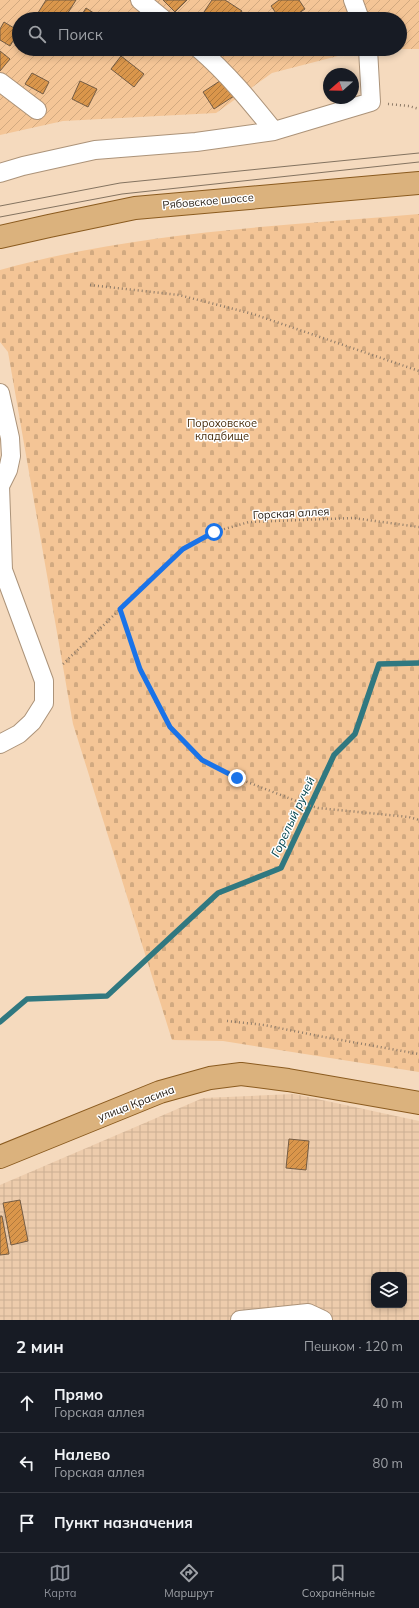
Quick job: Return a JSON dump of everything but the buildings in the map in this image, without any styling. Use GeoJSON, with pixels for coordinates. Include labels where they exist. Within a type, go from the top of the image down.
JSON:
{"type":"FeatureCollection","features":[{"type":"Feature","properties":{"kind":"main road","name":"Рябовское шоссе"},"geometry":{"type":"LineString","coordinates":[[0,237],[136,208],[419,183]]}},
{"type":"Feature","properties":{"kind":"main road","name":"улица Красина"},"geometry":{"type":"LineString","coordinates":[[0,1157],[160,1092],[218,1077],[241,1074],[288,1080],[419,1103]]}},
{"type":"Feature","properties":{"kind":"lane"},"geometry":{"type":"LineString","coordinates":[[140,0],[155,12]]}},
{"type":"Feature","properties":{"kind":"lane"},"geometry":{"type":"LineString","coordinates":[[353,0],[357,12]]}},
{"type":"Feature","properties":{"kind":"lane"},"geometry":{"type":"LineString","coordinates":[[207,56],[245,94],[274,131]]}},
{"type":"Feature","properties":{"kind":"lane"},"geometry":{"type":"LineString","coordinates":[[0,174],[23,166],[95,150],[196,142],[274,131],[371,102],[368,56]]}},
{"type":"Feature","properties":{"kind":"lane"},"geometry":{"type":"LineString","coordinates":[[0,82],[37,110]]}},
{"type":"Feature","properties":{"kind":"lane"},"geometry":{"type":"LineString","coordinates":[[0,394],[10,438],[11,456],[8,470],[0,486],[3,570],[44,681],[44,703],[32,722],[20,734],[0,744]]}},
{"type":"Feature","properties":{"kind":"lane"},"geometry":{"type":"LineString","coordinates":[[240,1320],[308,1313],[324,1320]]}},
{"type":"Feature","properties":{"kind":"path"},"geometry":{"type":"LineString","coordinates":[[371,102],[409,106],[419,109]]}},
{"type":"Feature","properties":{"kind":"path"},"geometry":{"type":"LineString","coordinates":[[90,285],[179,295],[253,314],[419,371]]}},
{"type":"Feature","properties":{"kind":"path","name":"Горская аллея"},"geometry":{"type":"LineString","coordinates":[[63,664],[183,549],[214,532],[249,522],[353,518],[419,527]]}},
{"type":"Feature","properties":{"kind":"path"},"geometry":{"type":"LineString","coordinates":[[120,609],[140,669],[170,727],[202,760],[237,778],[318,808],[409,817],[419,820]]}},
{"type":"Feature","properties":{"kind":"path"},"geometry":{"type":"LineString","coordinates":[[227,1021],[264,1025],[419,1054]]}},
{"type":"Feature","properties":{"kind":"shaded area"},"geometry":{"type":"Polygon","coordinates":[[[294,1094],[419,1121],[419,1320],[0,1320],[0,1185],[203,1098],[294,1094]]]}},
{"type":"Feature","properties":{"kind":"green space"},"geometry":{"type":"Polygon","coordinates":[[[0,0],[419,0],[419,49],[407,49],[407,12],[12,12],[12,56],[338,56],[272,73],[216,113],[63,121],[0,135],[0,0]]]}},
{"type":"Feature","properties":{"kind":"green space","name":"Пороховское кладбище"},"geometry":{"type":"Polygon","coordinates":[[[419,214],[419,1072],[223,1041],[172,1040],[73,724],[8,352],[0,342],[0,270],[51,257],[155,239],[208,232],[419,214]]]}},
{"type":"Feature","properties":{"kind":"waterway","name":"Горелый ручей"},"geometry":{"type":"LineString","coordinates":[[0,1022],[27,999],[107,996],[218,893],[281,868],[334,755],[355,734],[379,664],[419,663]]}},
{"type":"Feature","properties":{"kind":"tram line"},"geometry":{"type":"LineString","coordinates":[[0,206],[120,183],[419,153]]}},
{"type":"Feature","properties":{"kind":"tram line"},"geometry":{"type":"LineString","coordinates":[[0,217],[122,194],[419,162]]}},
{"type":"Feature","properties":{"kind":"route"},"geometry":{"type":"LineString","coordinates":[[214,532],[183,549],[120,609],[140,669],[170,727],[202,760],[237,778]]}}]}
